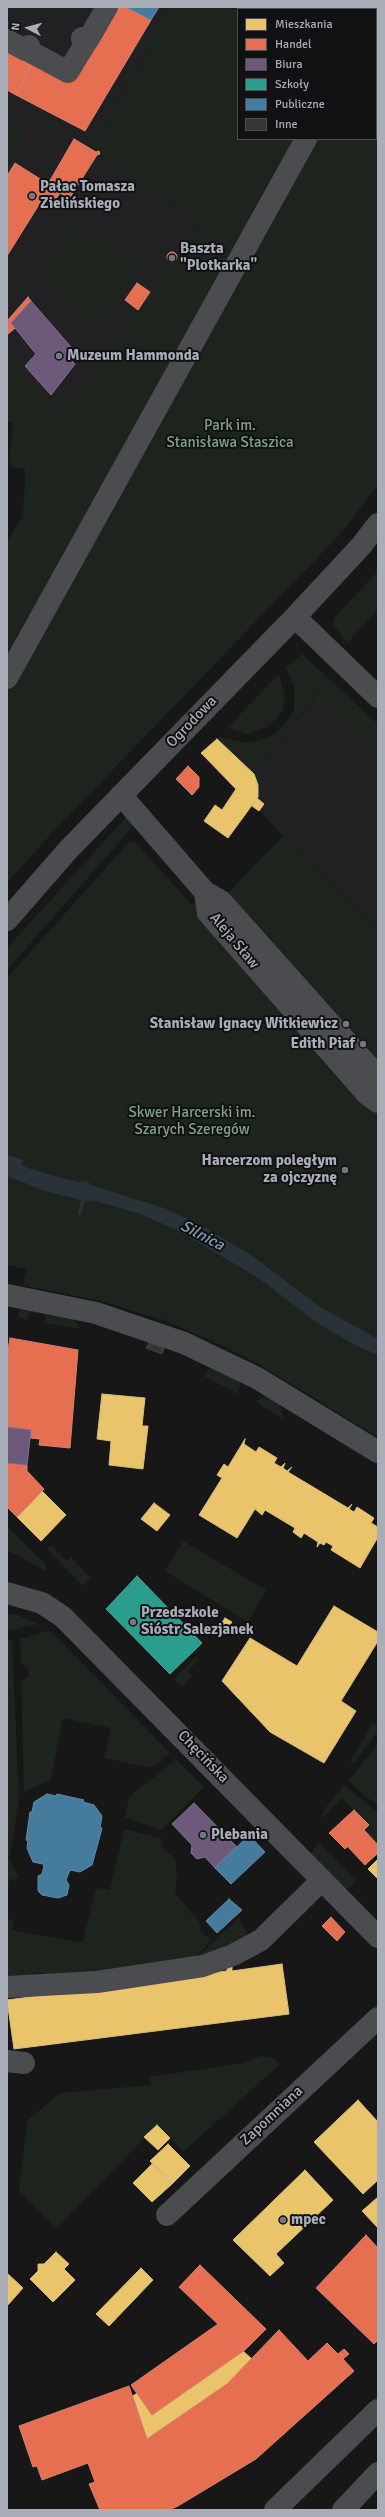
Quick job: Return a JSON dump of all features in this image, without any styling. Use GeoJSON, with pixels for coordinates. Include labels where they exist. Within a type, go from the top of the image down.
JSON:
{"type":"FeatureCollection","features":[{"type":"Feature","properties":{"kind":"street"},"geometry":{"type":"LineString","coordinates":[[7,40],[26,50],[29,46],[27,50],[68,72],[87,41],[82,38],[88,40],[107,7]]}},
{"type":"Feature","properties":{"kind":"street"},"geometry":{"type":"LineString","coordinates":[[7,678],[305,140]]}},
{"type":"Feature","properties":{"kind":"street","name":"Ogrodowa"},"geometry":{"type":"LineString","coordinates":[[7,920],[68,850],[295,617],[378,524]]}},
{"type":"Feature","properties":{"kind":"street"},"geometry":{"type":"LineString","coordinates":[[295,617],[378,697]]}},
{"type":"Feature","properties":{"kind":"street"},"geometry":{"type":"LineString","coordinates":[[121,795],[205,892]]}},
{"type":"Feature","properties":{"kind":"street","name":"Aleja Sław"},"geometry":{"type":"LineString","coordinates":[[205,892],[221,901],[378,1077]]}},
{"type":"Feature","properties":{"kind":"street","name":"Aleja Sław"},"geometry":{"type":"LineString","coordinates":[[205,892],[208,913],[367,1094],[378,1102]]}},
{"type":"Feature","properties":{"kind":"street"},"geometry":{"type":"LineString","coordinates":[[7,1295],[96,1313],[184,1343],[257,1378],[378,1452]]}},
{"type":"Feature","properties":{"kind":"street","name":"Chęcińska"},"geometry":{"type":"LineString","coordinates":[[10,1591],[42,1603],[63,1617],[378,1937]]}},
{"type":"Feature","properties":{"kind":"street"},"geometry":{"type":"LineString","coordinates":[[7,1987],[97,1982],[203,1966],[233,1955],[261,1940],[322,1880]]}},
{"type":"Feature","properties":{"kind":"street","name":"Zapomniana"},"geometry":{"type":"LineString","coordinates":[[167,2214],[378,2018]]}},
{"type":"Feature","properties":{"kind":"street"},"geometry":{"type":"LineString","coordinates":[[275,2510],[378,2410]]}},
{"type":"Feature","properties":{"kind":"street"},"geometry":{"type":"LineString","coordinates":[[343,2510],[378,2473]]}},
{"type":"Feature","properties":{"kind":"shaded area"},"geometry":{"type":"Polygon","coordinates":[[[7,7],[170,7],[99,136],[91,141],[88,147],[99,151],[98,155],[201,224],[63,414],[7,357],[7,7]]]}},
{"type":"Feature","properties":{"kind":"shaded area"},"geometry":{"type":"Polygon","coordinates":[[[318,694],[378,751],[378,930],[283,836],[260,811],[264,804],[257,798],[254,774],[318,694]]]}},
{"type":"Feature","properties":{"kind":"green space","name":"Park im. Stanisława Staszica"},"geometry":{"type":"Polygon","coordinates":[[[170,7],[378,7],[378,485],[343,531],[51,834],[7,883],[7,541],[22,518],[25,469],[14,468],[9,464],[13,422],[7,422],[7,357],[63,413],[201,224],[97,155],[100,154],[99,151],[88,147],[91,141],[99,136],[170,7]]]}},
{"type":"Feature","properties":{"kind":"green space"},"geometry":{"type":"Polygon","coordinates":[[[7,121],[25,132],[25,134],[7,164],[7,121]]]}},
{"type":"Feature","properties":{"kind":"green space"},"geometry":{"type":"Polygon","coordinates":[[[74,228],[145,260],[96,329],[38,276],[74,228]]]}},
{"type":"Feature","properties":{"kind":"green space"},"geometry":{"type":"Polygon","coordinates":[[[378,571],[378,609],[347,643],[333,625],[334,618],[378,571]]]}},
{"type":"Feature","properties":{"kind":"green space"},"geometry":{"type":"Polygon","coordinates":[[[302,654],[378,724],[378,751],[317,694],[254,774],[217,739],[219,737],[248,743],[268,738],[276,733],[289,719],[294,710],[294,687],[286,668],[302,654]]]}},
{"type":"Feature","properties":{"kind":"green space"},"geometry":{"type":"Polygon","coordinates":[[[279,674],[285,698],[283,710],[276,719],[267,727],[248,734],[227,728],[279,674]]]}},
{"type":"Feature","properties":{"kind":"green space"},"geometry":{"type":"Polygon","coordinates":[[[128,815],[136,823],[7,970],[7,948],[128,815]]]}},
{"type":"Feature","properties":{"kind":"green space","name":"Skwer Harcerski im. Szarych Szeregów"},"geometry":{"type":"Polygon","coordinates":[[[283,836],[378,930],[378,1437],[257,1363],[223,1346],[169,1322],[101,1301],[23,1285],[27,1269],[7,1265],[7,978],[130,841],[135,842],[192,905],[213,883],[225,896],[283,836]]]}},
{"type":"Feature","properties":{"kind":"green space"},"geometry":{"type":"Polygon","coordinates":[[[20,1304],[72,1317],[81,1329],[44,1323],[46,1315],[29,1312],[27,1320],[21,1318],[18,1315],[20,1304]]]}},
{"type":"Feature","properties":{"kind":"green space"},"geometry":{"type":"Polygon","coordinates":[[[213,1363],[241,1380],[238,1394],[204,1376],[213,1363]]]}},
{"type":"Feature","properties":{"kind":"green space"},"geometry":{"type":"Polygon","coordinates":[[[266,1395],[280,1404],[283,1419],[256,1402],[266,1395]]]}},
{"type":"Feature","properties":{"kind":"green space"},"geometry":{"type":"Polygon","coordinates":[[[7,1526],[46,1565],[46,1571],[7,1550],[7,1526]]]}},
{"type":"Feature","properties":{"kind":"green space"},"geometry":{"type":"Polygon","coordinates":[[[183,1541],[266,1590],[248,1622],[165,1571],[183,1541]]]}},
{"type":"Feature","properties":{"kind":"green space"},"geometry":{"type":"Polygon","coordinates":[[[51,1545],[67,1561],[71,1557],[91,1578],[83,1586],[47,1549],[51,1545]]]}},
{"type":"Feature","properties":{"kind":"green space"},"geometry":{"type":"Polygon","coordinates":[[[7,1613],[17,1615],[38,1624],[7,1631],[7,1613]]]}},
{"type":"Feature","properties":{"kind":"green space"},"geometry":{"type":"Polygon","coordinates":[[[50,1630],[170,1753],[151,1768],[104,1758],[111,1728],[63,1718],[51,1780],[24,1792],[21,1682],[29,1676],[28,1669],[21,1662],[20,1639],[50,1630]]]}},
{"type":"Feature","properties":{"kind":"green space"},"geometry":{"type":"Polygon","coordinates":[[[12,1640],[19,1800],[9,1859],[18,1876],[16,1881],[10,1878],[7,1888],[7,1641],[12,1640]]]}},
{"type":"Feature","properties":{"kind":"green space"},"geometry":{"type":"Polygon","coordinates":[[[197,1656],[199,1659],[188,1671],[192,1676],[182,1687],[174,1679],[197,1656]]]}},
{"type":"Feature","properties":{"kind":"green space"},"geometry":{"type":"Polygon","coordinates":[[[373,1723],[378,1727],[378,1731],[354,1763],[350,1761],[373,1723]]]}},
{"type":"Feature","properties":{"kind":"green space"},"geometry":{"type":"Polygon","coordinates":[[[378,1744],[378,1806],[348,1781],[378,1744]]]}},
{"type":"Feature","properties":{"kind":"green space"},"geometry":{"type":"Polygon","coordinates":[[[176,1759],[204,1787],[161,1830],[125,1817],[129,1797],[176,1759]]]}},
{"type":"Feature","properties":{"kind":"green space"},"geometry":{"type":"Polygon","coordinates":[[[344,1785],[378,1813],[378,1845],[364,1830],[369,1825],[342,1798],[321,1819],[324,1810],[344,1785]]]}},
{"type":"Feature","properties":{"kind":"green space"},"geometry":{"type":"Polygon","coordinates":[[[124,1829],[161,1838],[163,1848],[175,1859],[177,1876],[175,1893],[201,1924],[200,1930],[211,1941],[193,1959],[79,1979],[34,1972],[28,1980],[7,1981],[7,1919],[14,1920],[12,1930],[83,1943],[96,1888],[110,1890],[124,1829]]]}},
{"type":"Feature","properties":{"kind":"green space"},"geometry":{"type":"Polygon","coordinates":[[[319,1842],[356,1881],[349,1888],[345,1888],[311,1854],[319,1842]]]}},
{"type":"Feature","properties":{"kind":"green space"},"geometry":{"type":"Polygon","coordinates":[[[239,1917],[250,1940],[194,1960],[213,1942],[239,1917]]]}},
{"type":"Feature","properties":{"kind":"green space"},"geometry":{"type":"Polygon","coordinates":[[[261,2056],[273,2058],[280,2064],[183,2152],[157,2125],[57,2228],[19,2190],[27,2121],[60,2093],[151,2085],[150,2077],[242,2063],[261,2056]]]}},
{"type":"Feature","properties":{"kind":"water","name":"Silnica"},"geometry":{"type":"Polygon","coordinates":[[[7,1155],[23,1160],[22,1165],[25,1167],[61,1178],[79,1182],[87,1181],[91,1185],[167,1209],[209,1230],[254,1257],[320,1307],[378,1339],[378,1355],[357,1346],[319,1324],[260,1279],[179,1231],[138,1213],[95,1201],[85,1201],[81,1215],[78,1214],[81,1200],[45,1191],[7,1176],[7,1155]]]}},
{"type":"Feature","properties":{"kind":"building: Mieszkania"},"geometry":{"type":"Polygon","coordinates":[[[217,739],[254,774],[258,785],[258,797],[228,838],[204,821],[215,805],[222,810],[236,789],[201,753],[217,739]]]}},
{"type":"Feature","properties":{"kind":"building: Mieszkania"},"geometry":{"type":"Polygon","coordinates":[[[257,798],[264,804],[259,811],[252,806],[257,798]]]}},
{"type":"Feature","properties":{"kind":"building: Mieszkania"},"geometry":{"type":"Polygon","coordinates":[[[102,1394],[145,1398],[142,1426],[148,1426],[143,1469],[109,1465],[111,1441],[97,1439],[102,1394]]]}},
{"type":"Feature","properties":{"kind":"building: Mieszkania"},"geometry":{"type":"Polygon","coordinates":[[[245,1439],[244,1444],[256,1452],[259,1447],[277,1458],[274,1463],[281,1467],[285,1463],[283,1468],[287,1471],[292,1467],[288,1472],[348,1508],[352,1504],[349,1509],[354,1512],[357,1507],[374,1518],[371,1523],[378,1527],[378,1537],[360,1568],[331,1550],[333,1546],[326,1542],[324,1545],[320,1543],[317,1547],[318,1542],[304,1533],[301,1538],[293,1532],[295,1528],[265,1510],[262,1515],[255,1509],[237,1538],[199,1515],[222,1478],[217,1475],[224,1464],[228,1467],[245,1439]]]}},
{"type":"Feature","properties":{"kind":"building: Mieszkania"},"geometry":{"type":"Polygon","coordinates":[[[42,1491],[66,1515],[41,1541],[17,1517],[42,1491]]]}},
{"type":"Feature","properties":{"kind":"building: Mieszkania"},"geometry":{"type":"Polygon","coordinates":[[[154,1503],[170,1515],[157,1531],[141,1519],[154,1503]]]}},
{"type":"Feature","properties":{"kind":"building: Mieszkania"},"geometry":{"type":"Polygon","coordinates":[[[334,1606],[378,1632],[378,1641],[341,1701],[356,1711],[324,1763],[270,1732],[222,1681],[250,1638],[297,1666],[334,1606]]]}},
{"type":"Feature","properties":{"kind":"building: Mieszkania"},"geometry":{"type":"Polygon","coordinates":[[[225,1618],[232,1622],[228,1628],[221,1624],[225,1618]]]}},
{"type":"Feature","properties":{"kind":"building: Mieszkania"},"geometry":{"type":"Polygon","coordinates":[[[378,1859],[378,1879],[368,1869],[378,1859]]]}},
{"type":"Feature","properties":{"kind":"building: Mieszkania"},"geometry":{"type":"Polygon","coordinates":[[[282,1964],[289,2014],[14,2049],[7,2000],[227,1971],[227,1966],[232,1966],[232,1971],[282,1964]]]}},
{"type":"Feature","properties":{"kind":"building: Mieszkania"},"geometry":{"type":"Polygon","coordinates":[[[358,2100],[378,2122],[378,2180],[363,2194],[314,2142],[358,2100]]]}},
{"type":"Feature","properties":{"kind":"building: Mieszkania"},"geometry":{"type":"Polygon","coordinates":[[[157,2125],[170,2138],[158,2150],[144,2137],[157,2125]]]}},
{"type":"Feature","properties":{"kind":"building: Mieszkania"},"geometry":{"type":"Polygon","coordinates":[[[168,2144],[190,2166],[172,2184],[150,2161],[168,2144]]]}},
{"type":"Feature","properties":{"kind":"building: Mieszkania"},"geometry":{"type":"Polygon","coordinates":[[[152,2164],[172,2184],[152,2202],[133,2183],[152,2164]]]}},
{"type":"Feature","properties":{"kind":"building: Mieszkania","name":"mpec"},"geometry":{"type":"Polygon","coordinates":[[[305,2170],[333,2200],[276,2254],[284,2263],[270,2276],[233,2240],[305,2170]]]}},
{"type":"Feature","properties":{"kind":"building: Mieszkania"},"geometry":{"type":"Polygon","coordinates":[[[378,2197],[378,2228],[362,2211],[378,2197]]]}},
{"type":"Feature","properties":{"kind":"building: Mieszkania"},"geometry":{"type":"Polygon","coordinates":[[[56,2252],[69,2264],[64,2269],[75,2280],[53,2302],[30,2279],[38,2271],[38,2264],[44,2264],[56,2252]]]}},
{"type":"Feature","properties":{"kind":"building: Mieszkania"},"geometry":{"type":"Polygon","coordinates":[[[141,2268],[153,2280],[109,2326],[96,2314],[141,2268]]]}},
{"type":"Feature","properties":{"kind":"building: Mieszkania"},"geometry":{"type":"Polygon","coordinates":[[[7,2273],[23,2288],[7,2306],[7,2273]]]}},
{"type":"Feature","properties":{"kind":"building: Mieszkania"},"geometry":{"type":"Polygon","coordinates":[[[243,2351],[252,2359],[227,2384],[147,2439],[133,2396],[137,2393],[152,2415],[243,2351]]]}},
{"type":"Feature","properties":{"kind":"building: Handel"},"geometry":{"type":"Polygon","coordinates":[[[107,7],[126,7],[151,20],[85,131],[16,95],[36,55],[68,72],[107,7]]]}},
{"type":"Feature","properties":{"kind":"building: Handel"},"geometry":{"type":"Polygon","coordinates":[[[7,40],[36,55],[16,95],[7,90],[7,40]]]}},
{"type":"Feature","properties":{"kind":"building: Handel","name":"Pałac Tomasza Zielińskiego"},"geometry":{"type":"Polygon","coordinates":[[[74,139],[96,152],[99,151],[100,154],[97,155],[69,199],[60,193],[49,209],[40,203],[7,256],[7,176],[15,163],[48,184],[74,139]]]}},
{"type":"Feature","properties":{"kind":"building: Handel","name":"Baszta \"Plotkarka\""},"geometry":{"type":"Polygon","coordinates":[[[170,252],[174,252],[176,253],[176,261],[170,262],[167,259],[167,255],[170,252]]]}},
{"type":"Feature","properties":{"kind":"building: Handel"},"geometry":{"type":"Polygon","coordinates":[[[137,283],[150,292],[138,310],[125,300],[137,283]]]}},
{"type":"Feature","properties":{"kind":"building: Handel"},"geometry":{"type":"Polygon","coordinates":[[[28,297],[31,301],[11,323],[15,328],[7,335],[7,321],[28,297]]]}},
{"type":"Feature","properties":{"kind":"building: Handel"},"geometry":{"type":"Polygon","coordinates":[[[188,766],[199,777],[199,787],[192,795],[176,779],[188,766]]]}},
{"type":"Feature","properties":{"kind":"building: Handel"},"geometry":{"type":"Polygon","coordinates":[[[10,1338],[78,1350],[70,1448],[39,1445],[40,1439],[30,1438],[31,1430],[7,1427],[7,1356],[10,1338]]]}},
{"type":"Feature","properties":{"kind":"building: Handel"},"geometry":{"type":"Polygon","coordinates":[[[7,1463],[27,1465],[27,1471],[44,1489],[17,1517],[7,1507],[7,1463]]]}},
{"type":"Feature","properties":{"kind":"building: Handel"},"geometry":{"type":"Polygon","coordinates":[[[354,1810],[369,1825],[345,1849],[329,1833],[354,1810]]]}},
{"type":"Feature","properties":{"kind":"building: Handel"},"geometry":{"type":"Polygon","coordinates":[[[364,1830],[378,1845],[378,1853],[365,1865],[347,1846],[364,1830]]]}},
{"type":"Feature","properties":{"kind":"building: Handel"},"geometry":{"type":"Polygon","coordinates":[[[331,1917],[345,1932],[337,1941],[322,1926],[331,1917]]]}},
{"type":"Feature","properties":{"kind":"building: Handel"},"geometry":{"type":"Polygon","coordinates":[[[366,2235],[378,2248],[378,2340],[374,2344],[316,2288],[366,2235]]]}},
{"type":"Feature","properties":{"kind":"building: Handel"},"geometry":{"type":"Polygon","coordinates":[[[200,2265],[266,2329],[245,2350],[179,2287],[200,2265]]]}},
{"type":"Feature","properties":{"kind":"building: Handel"},"geometry":{"type":"Polygon","coordinates":[[[218,2324],[245,2350],[152,2415],[131,2385],[218,2324]]]}},
{"type":"Feature","properties":{"kind":"building: Handel"},"geometry":{"type":"Polygon","coordinates":[[[279,2330],[308,2361],[327,2343],[338,2354],[344,2349],[349,2354],[343,2359],[354,2371],[256,2459],[178,2506],[169,2510],[100,2510],[89,2484],[95,2482],[88,2463],[42,2480],[37,2466],[33,2467],[19,2426],[129,2386],[147,2439],[227,2384],[279,2330]]]}},
{"type":"Feature","properties":{"kind":"building: Biura"},"geometry":{"type":"Polygon","coordinates":[[[31,301],[77,354],[71,360],[75,364],[51,395],[25,366],[36,354],[11,323],[31,301]]]}},
{"type":"Feature","properties":{"kind":"building: Biura"},"geometry":{"type":"Polygon","coordinates":[[[7,1427],[31,1430],[27,1465],[7,1463],[7,1427]]]}},
{"type":"Feature","properties":{"kind":"building: Biura","name":"Plebania"},"geometry":{"type":"Polygon","coordinates":[[[194,1803],[237,1847],[215,1868],[205,1857],[197,1859],[191,1853],[192,1845],[172,1824],[194,1803]]]}},
{"type":"Feature","properties":{"kind":"building: Szkoły"},"geometry":{"type":"Polygon","coordinates":[[[137,1576],[202,1643],[170,1674],[106,1609],[137,1576]]]}},
{"type":"Feature","properties":{"kind":"building: Publiczne"},"geometry":{"type":"Polygon","coordinates":[[[126,7],[159,7],[151,20],[126,7]]]}},
{"type":"Feature","properties":{"kind":"building: Publiczne"},"geometry":{"type":"Polygon","coordinates":[[[47,1794],[56,1796],[57,1794],[84,1800],[83,1802],[94,1805],[102,1816],[100,1828],[102,1828],[92,1865],[80,1872],[70,1870],[66,1880],[69,1885],[67,1895],[58,1898],[42,1895],[38,1891],[38,1876],[42,1874],[44,1866],[43,1864],[33,1862],[27,1848],[28,1841],[26,1840],[30,1812],[32,1812],[34,1802],[47,1794]]]}},
{"type":"Feature","properties":{"kind":"building: Publiczne"},"geometry":{"type":"Polygon","coordinates":[[[249,1835],[265,1852],[231,1884],[215,1868],[249,1835]]]}},
{"type":"Feature","properties":{"kind":"building: Publiczne"},"geometry":{"type":"Polygon","coordinates":[[[229,1899],[242,1910],[217,1933],[206,1921],[229,1899]]]}},
{"type":"Feature","properties":{"kind":"building: Inne"},"geometry":{"type":"Polygon","coordinates":[[[149,1343],[164,1348],[162,1354],[146,1348],[149,1343]]]}},
{"type":"Feature","properties":{"kind":"place","name":"Pałac Tomasza Zielińskiego"},"geometry":{"type":"Point","coordinates":[32,196]}},
{"type":"Feature","properties":{"kind":"place","name":"Baszta \"Plotkarka\""},"geometry":{"type":"Point","coordinates":[172,258]}},
{"type":"Feature","properties":{"kind":"place","name":"Muzeum Hammonda"},"geometry":{"type":"Point","coordinates":[59,356]}},
{"type":"Feature","properties":{"kind":"place","name":"Stanisław Ignacy Witkiewicz"},"geometry":{"type":"Point","coordinates":[346,1024]}},
{"type":"Feature","properties":{"kind":"place","name":"Edith Piaf"},"geometry":{"type":"Point","coordinates":[363,1044]}},
{"type":"Feature","properties":{"kind":"place","name":"Harcerzom poległym za ojczyznę"},"geometry":{"type":"Point","coordinates":[345,1170]}},
{"type":"Feature","properties":{"kind":"place","name":"Przedszkole Sióstr Salezjanek"},"geometry":{"type":"Point","coordinates":[133,1622]}},
{"type":"Feature","properties":{"kind":"place","name":"Plebania"},"geometry":{"type":"Point","coordinates":[203,1835]}},
{"type":"Feature","properties":{"kind":"place","name":"mpec"},"geometry":{"type":"Point","coordinates":[283,2220]}}]}
